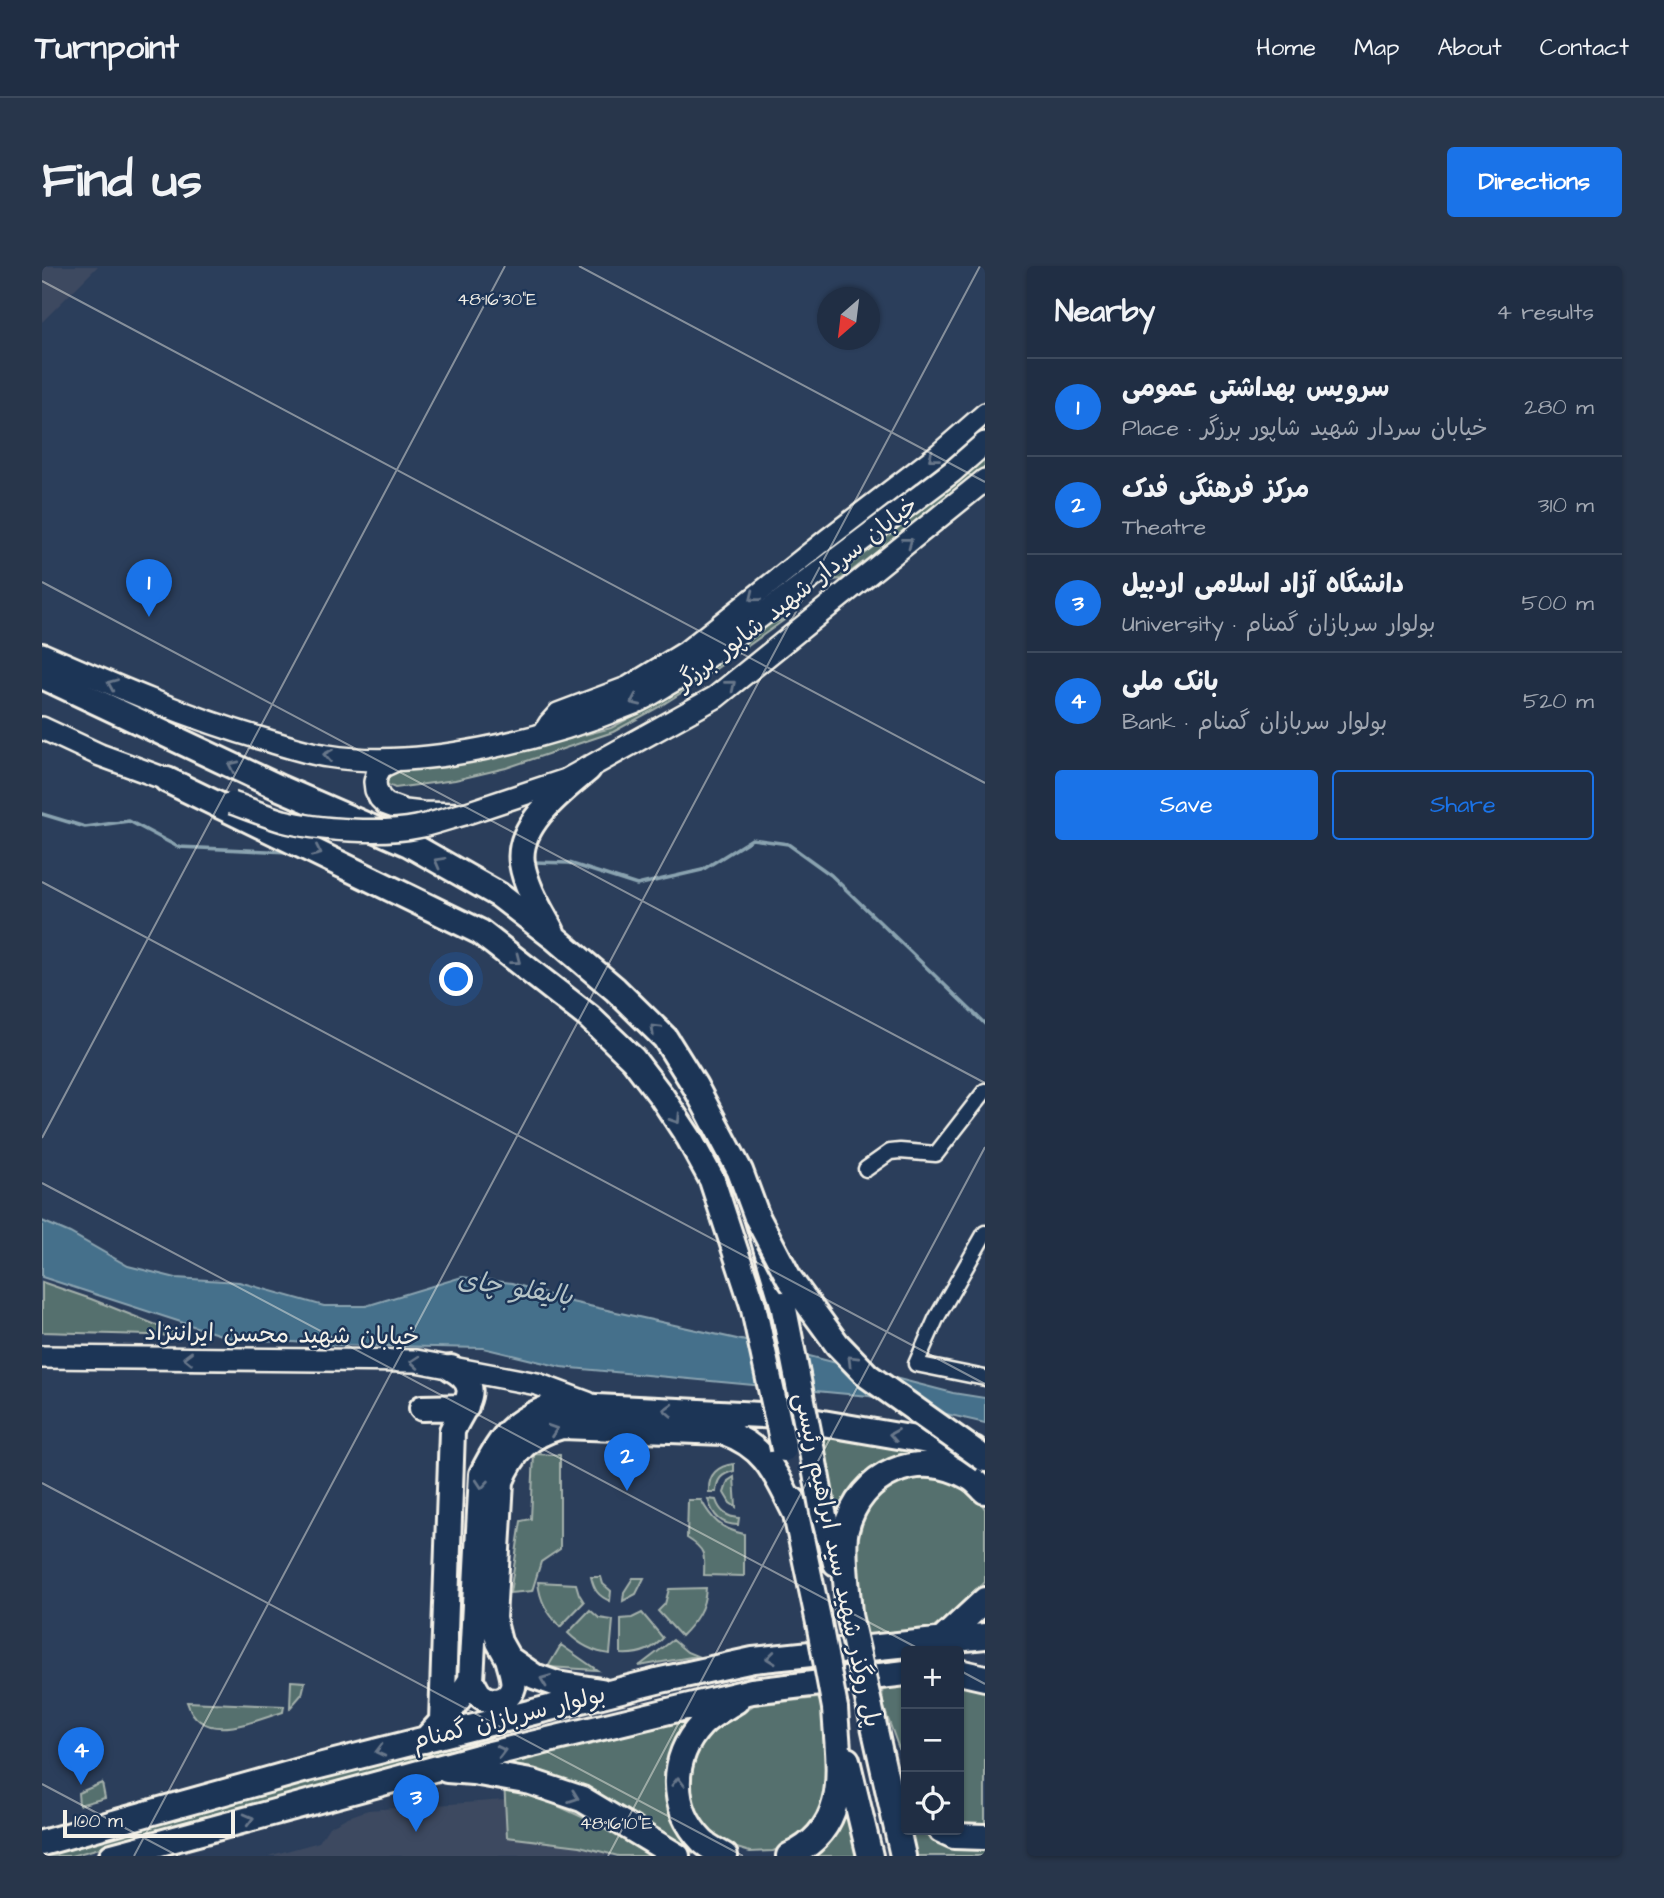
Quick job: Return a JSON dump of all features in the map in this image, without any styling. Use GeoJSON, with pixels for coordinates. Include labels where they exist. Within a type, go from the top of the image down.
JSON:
{"type":"FeatureCollection","features":[{"type":"Feature","properties":{"kind":"highway"},"geometry":{"type":"LineString","coordinates":[[42,676],[280,788],[409,844],[499,895],[556,939],[615,989],[665,1038],[719,1128],[740,1171],[757,1217],[789,1278],[837,1344],[868,1376],[985,1458]]}},
{"type":"Feature","properties":{"kind":"highway"},"geometry":{"type":"LineString","coordinates":[[556,939],[531,890],[522,862],[524,842],[549,802],[588,769]]}},
{"type":"Feature","properties":{"kind":"highway","name":"پل روگذر شهید سید ابراهیم رئیسی"},"geometry":{"type":"LineString","coordinates":[[167,780],[480,932],[589,1017],[633,1059],[689,1138],[712,1180],[754,1305],[835,1708],[870,1856]]}},
{"type":"Feature","properties":{"kind":"highway","name":"پل روگذر شهید سید ابراهیم رئیسی"},"geometry":{"type":"LineString","coordinates":[[757,1217],[783,1304],[823,1512],[903,1856]]}},
{"type":"Feature","properties":{"kind":"highway"},"geometry":{"type":"LineString","coordinates":[[442,1720],[452,1431],[470,1394],[470,1384],[464,1375],[451,1368]]}},
{"type":"Feature","properties":{"kind":"highway"},"geometry":{"type":"LineString","coordinates":[[425,1740],[471,1680],[482,1474],[506,1434],[517,1423],[534,1413],[555,1405],[782,1416],[985,1450]]}},
{"type":"Feature","properties":{"kind":"highway"},"geometry":{"type":"LineString","coordinates":[[422,1408],[466,1407]]}},
{"type":"Feature","properties":{"kind":"highway"},"geometry":{"type":"LineString","coordinates":[[738,1414],[763,1424],[773,1441],[777,1502],[788,1520],[814,1646],[824,1653]]}},
{"type":"Feature","properties":{"kind":"highway"},"geometry":{"type":"LineString","coordinates":[[471,1680],[481,1695],[492,1701],[504,1699],[514,1685],[508,1658],[499,1642],[493,1618],[501,1481],[508,1465],[527,1441],[562,1426],[724,1432],[742,1438],[756,1449],[772,1469],[796,1514]]}},
{"type":"Feature","properties":{"kind":"highway"},"geometry":{"type":"LineString","coordinates":[[849,1615],[845,1531],[854,1506],[871,1485],[894,1470],[920,1464],[947,1467],[971,1478],[985,1491]]}},
{"type":"Feature","properties":{"kind":"highway"},"geometry":{"type":"LineString","coordinates":[[449,1538],[479,1540]]}},
{"type":"Feature","properties":{"kind":"highway"},"geometry":{"type":"LineString","coordinates":[[942,1640],[985,1600]]}},
{"type":"Feature","properties":{"kind":"highway","name":"بولوار سربازان گمنام"},"geometry":{"type":"LineString","coordinates":[[42,1843],[307,1769],[612,1692],[753,1660],[985,1636]]}},
{"type":"Feature","properties":{"kind":"highway"},"geometry":{"type":"LineString","coordinates":[[508,1658],[534,1676],[557,1685],[612,1692]]}},
{"type":"Feature","properties":{"kind":"highway"},"geometry":{"type":"LineString","coordinates":[[964,1669],[985,1665]]}},
{"type":"Feature","properties":{"kind":"highway"},"geometry":{"type":"LineString","coordinates":[[964,1672],[985,1678]]}},
{"type":"Feature","properties":{"kind":"highway","name":"بولوار سربازان گمنام"},"geometry":{"type":"LineString","coordinates":[[112,1856],[478,1757],[752,1691],[901,1674]]}},
{"type":"Feature","properties":{"kind":"highway"},"geometry":{"type":"LineString","coordinates":[[725,1856],[703,1842],[687,1821],[678,1796],[678,1769],[686,1744],[702,1723],[752,1691]]}},
{"type":"Feature","properties":{"kind":"highway"},"geometry":{"type":"LineString","coordinates":[[789,1856],[804,1849],[823,1831],[835,1807],[839,1780],[835,1708]]}},
{"type":"Feature","properties":{"kind":"highway"},"geometry":{"type":"LineString","coordinates":[[870,1709],[901,1790]]}},
{"type":"Feature","properties":{"kind":"highway"},"geometry":{"type":"LineString","coordinates":[[436,1769],[531,1782],[582,1799],[677,1856]]}},
{"type":"Feature","properties":{"kind":"highway"},"geometry":{"type":"LineString","coordinates":[[952,1835],[985,1837]]}},
{"type":"Feature","properties":{"kind":"main road","name":"خیابان سردار شهید شاپور برزگر"},"geometry":{"type":"LineString","coordinates":[[542,734],[558,713],[627,687],[686,651],[939,453],[985,413]]}},
{"type":"Feature","properties":{"kind":"main road","name":"خیابان سردار شهید شاپور برزگر"},"geometry":{"type":"LineString","coordinates":[[42,654],[183,713],[237,732],[326,756],[396,760],[465,752],[542,734],[636,702],[680,677],[942,480],[985,443]]}},
{"type":"Feature","properties":{"kind":"main road","name":"خیابان سردار شهید شاپور برزگر"},"geometry":{"type":"LineString","coordinates":[[42,727],[100,755],[283,821],[324,828],[372,830],[415,827],[464,814],[566,780],[716,697],[985,480]]}},
{"type":"Feature","properties":{"kind":"main road"},"geometry":{"type":"LineString","coordinates":[[396,760],[381,767],[375,782],[376,790],[386,804],[413,812],[464,814]]}},
{"type":"Feature","properties":{"kind":"main road","name":"خیابان شهید محسن ایراننژاد"},"geometry":{"type":"LineString","coordinates":[[42,1357],[416,1361],[537,1384],[600,1407]]}},
{"type":"Feature","properties":{"kind":"street"},"geometry":{"type":"LineString","coordinates":[[866,1169],[890,1152],[936,1154],[985,1091]]}},
{"type":"Feature","properties":{"kind":"street"},"geometry":{"type":"LineString","coordinates":[[985,1233],[936,1319],[916,1364],[985,1378]]}},
{"type":"Feature","properties":{"kind":"shaded area"},"geometry":{"type":"Polygon","coordinates":[[[42,266],[98,266],[42,322],[42,266]]]}},
{"type":"Feature","properties":{"kind":"shaded area"},"geometry":{"type":"Polygon","coordinates":[[[504,1800],[507,1837],[580,1846],[618,1856],[268,1856],[319,1842],[329,1827],[368,1810],[504,1800]]]}},
{"type":"Feature","properties":{"kind":"green space"},"geometry":{"type":"Polygon","coordinates":[[[985,457],[985,466],[961,488],[841,579],[824,581],[985,457]]]}},
{"type":"Feature","properties":{"kind":"green space"},"geometry":{"type":"Polygon","coordinates":[[[787,618],[692,686],[613,732],[506,768],[455,780],[395,788],[384,780],[384,774],[395,769],[441,766],[505,755],[611,728],[690,683],[764,626],[787,618]]]}},
{"type":"Feature","properties":{"kind":"green space"},"geometry":{"type":"Polygon","coordinates":[[[42,1282],[91,1299],[184,1336],[42,1332],[42,1282]]]}},
{"type":"Feature","properties":{"kind":"green space"},"geometry":{"type":"Polygon","coordinates":[[[815,1426],[957,1449],[985,1466],[985,1479],[917,1459],[839,1533],[815,1426]]]}},
{"type":"Feature","properties":{"kind":"green space"},"geometry":{"type":"Polygon","coordinates":[[[534,1454],[560,1455],[560,1549],[541,1562],[532,1591],[510,1593],[521,1521],[531,1519],[534,1454]]]}},
{"type":"Feature","properties":{"kind":"green space"},"geometry":{"type":"Polygon","coordinates":[[[734,1464],[734,1471],[719,1480],[716,1492],[709,1492],[710,1481],[715,1472],[734,1464]]]}},
{"type":"Feature","properties":{"kind":"green space"},"geometry":{"type":"Polygon","coordinates":[[[917,1476],[940,1477],[960,1484],[972,1493],[985,1509],[985,1582],[969,1600],[933,1628],[864,1636],[856,1585],[857,1547],[861,1529],[867,1513],[879,1495],[894,1485],[917,1476]]]}},
{"type":"Feature","properties":{"kind":"green space"},"geometry":{"type":"Polygon","coordinates":[[[734,1477],[736,1507],[724,1493],[728,1481],[734,1477]]]}},
{"type":"Feature","properties":{"kind":"green space"},"geometry":{"type":"Polygon","coordinates":[[[708,1499],[716,1500],[722,1511],[739,1518],[738,1525],[718,1518],[708,1499]]]}},
{"type":"Feature","properties":{"kind":"green space"},"geometry":{"type":"Polygon","coordinates":[[[688,1500],[701,1500],[718,1523],[744,1534],[744,1576],[704,1575],[703,1553],[687,1538],[688,1500]]]}},
{"type":"Feature","properties":{"kind":"green space"},"geometry":{"type":"Polygon","coordinates":[[[591,1577],[601,1577],[603,1584],[611,1591],[610,1601],[597,1592],[591,1577]]]}},
{"type":"Feature","properties":{"kind":"green space"},"geometry":{"type":"Polygon","coordinates":[[[633,1578],[644,1578],[636,1594],[623,1601],[624,1592],[633,1578]]]}},
{"type":"Feature","properties":{"kind":"green space"},"geometry":{"type":"Polygon","coordinates":[[[538,1582],[576,1584],[584,1602],[560,1627],[545,1606],[538,1582]]]}},
{"type":"Feature","properties":{"kind":"green space"},"geometry":{"type":"Polygon","coordinates":[[[706,1588],[698,1615],[681,1636],[658,1611],[665,1604],[669,1589],[706,1588]]]}},
{"type":"Feature","properties":{"kind":"green space"},"geometry":{"type":"Polygon","coordinates":[[[590,1610],[599,1618],[613,1620],[610,1654],[587,1647],[568,1633],[590,1610]]]}},
{"type":"Feature","properties":{"kind":"green space"},"geometry":{"type":"Polygon","coordinates":[[[642,1613],[663,1638],[644,1651],[621,1654],[621,1619],[642,1613]]]}},
{"type":"Feature","properties":{"kind":"green space"},"geometry":{"type":"Polygon","coordinates":[[[673,1640],[687,1652],[697,1656],[639,1666],[673,1640]]]}},
{"type":"Feature","properties":{"kind":"green space"},"geometry":{"type":"Polygon","coordinates":[[[561,1645],[597,1670],[548,1667],[561,1645]]]}},
{"type":"Feature","properties":{"kind":"green space"},"geometry":{"type":"Polygon","coordinates":[[[291,1681],[305,1682],[302,1694],[290,1708],[291,1681]]]}},
{"type":"Feature","properties":{"kind":"green space"},"geometry":{"type":"Polygon","coordinates":[[[901,1684],[901,1754],[883,1705],[882,1686],[901,1684]]]}},
{"type":"Feature","properties":{"kind":"green space"},"geometry":{"type":"Polygon","coordinates":[[[964,1685],[985,1689],[983,1826],[964,1824],[964,1685]]]}},
{"type":"Feature","properties":{"kind":"green space"},"geometry":{"type":"Polygon","coordinates":[[[818,1698],[823,1707],[827,1783],[823,1806],[812,1827],[795,1842],[773,1851],[750,1852],[727,1845],[708,1831],[695,1812],[689,1791],[690,1769],[698,1749],[712,1732],[754,1705],[818,1698]]]}},
{"type":"Feature","properties":{"kind":"green space"},"geometry":{"type":"Polygon","coordinates":[[[187,1702],[284,1706],[283,1712],[243,1724],[216,1727],[204,1723],[194,1715],[187,1702]]]}},
{"type":"Feature","properties":{"kind":"green space"},"geometry":{"type":"Polygon","coordinates":[[[700,1712],[678,1740],[692,1852],[585,1788],[532,1770],[496,1763],[700,1712]]]}},
{"type":"Feature","properties":{"kind":"green space"},"geometry":{"type":"Polygon","coordinates":[[[490,1735],[490,1739],[466,1748],[71,1856],[42,1856],[42,1852],[341,1768],[490,1735]]]}},
{"type":"Feature","properties":{"kind":"green space"},"geometry":{"type":"Polygon","coordinates":[[[504,1781],[621,1835],[656,1856],[618,1856],[580,1846],[507,1837],[504,1781]]]}},
{"type":"Feature","properties":{"kind":"green space"},"geometry":{"type":"Polygon","coordinates":[[[102,1783],[105,1798],[79,1805],[78,1793],[102,1783]]]}},
{"type":"Feature","properties":{"kind":"green space"},"geometry":{"type":"Polygon","coordinates":[[[847,1796],[861,1856],[812,1856],[847,1796]]]}},
{"type":"Feature","properties":{"kind":"green space"},"geometry":{"type":"Polygon","coordinates":[[[907,1835],[926,1835],[950,1844],[985,1848],[985,1856],[911,1856],[907,1835]]]}},
{"type":"Feature","properties":{"kind":"water","name":"بالیقلو چای"},"geometry":{"type":"Polygon","coordinates":[[[42,1221],[70,1233],[128,1266],[176,1278],[239,1282],[324,1306],[366,1306],[462,1277],[512,1283],[567,1301],[786,1350],[953,1393],[985,1398],[985,1423],[869,1396],[561,1367],[483,1348],[338,1345],[230,1338],[42,1277],[42,1221]]]}},
{"type":"Feature","properties":{"kind":"waterway"},"geometry":{"type":"LineString","coordinates":[[42,814],[85,827],[129,821],[178,847],[289,852]]}},
{"type":"Feature","properties":{"kind":"waterway"},"geometry":{"type":"LineString","coordinates":[[533,862],[569,863],[637,885],[702,870],[752,839],[788,844],[831,875],[985,1024]]}},
{"type":"Feature","properties":{"kind":"place","name":"سرویس بهداشتی عمومی"},"geometry":{"type":"Point","coordinates":[149,617]}},
{"type":"Feature","properties":{"kind":"place","name":"مرکز فرهنگی فدک"},"geometry":{"type":"Point","coordinates":[627,1491]}},
{"type":"Feature","properties":{"kind":"place","name":"بانک ملی"},"geometry":{"type":"Point","coordinates":[81,1785]}},
{"type":"Feature","properties":{"kind":"place","name":"دانشگاه آزاد اسلامی اردبیل"},"geometry":{"type":"Point","coordinates":[416,1832]}}]}
